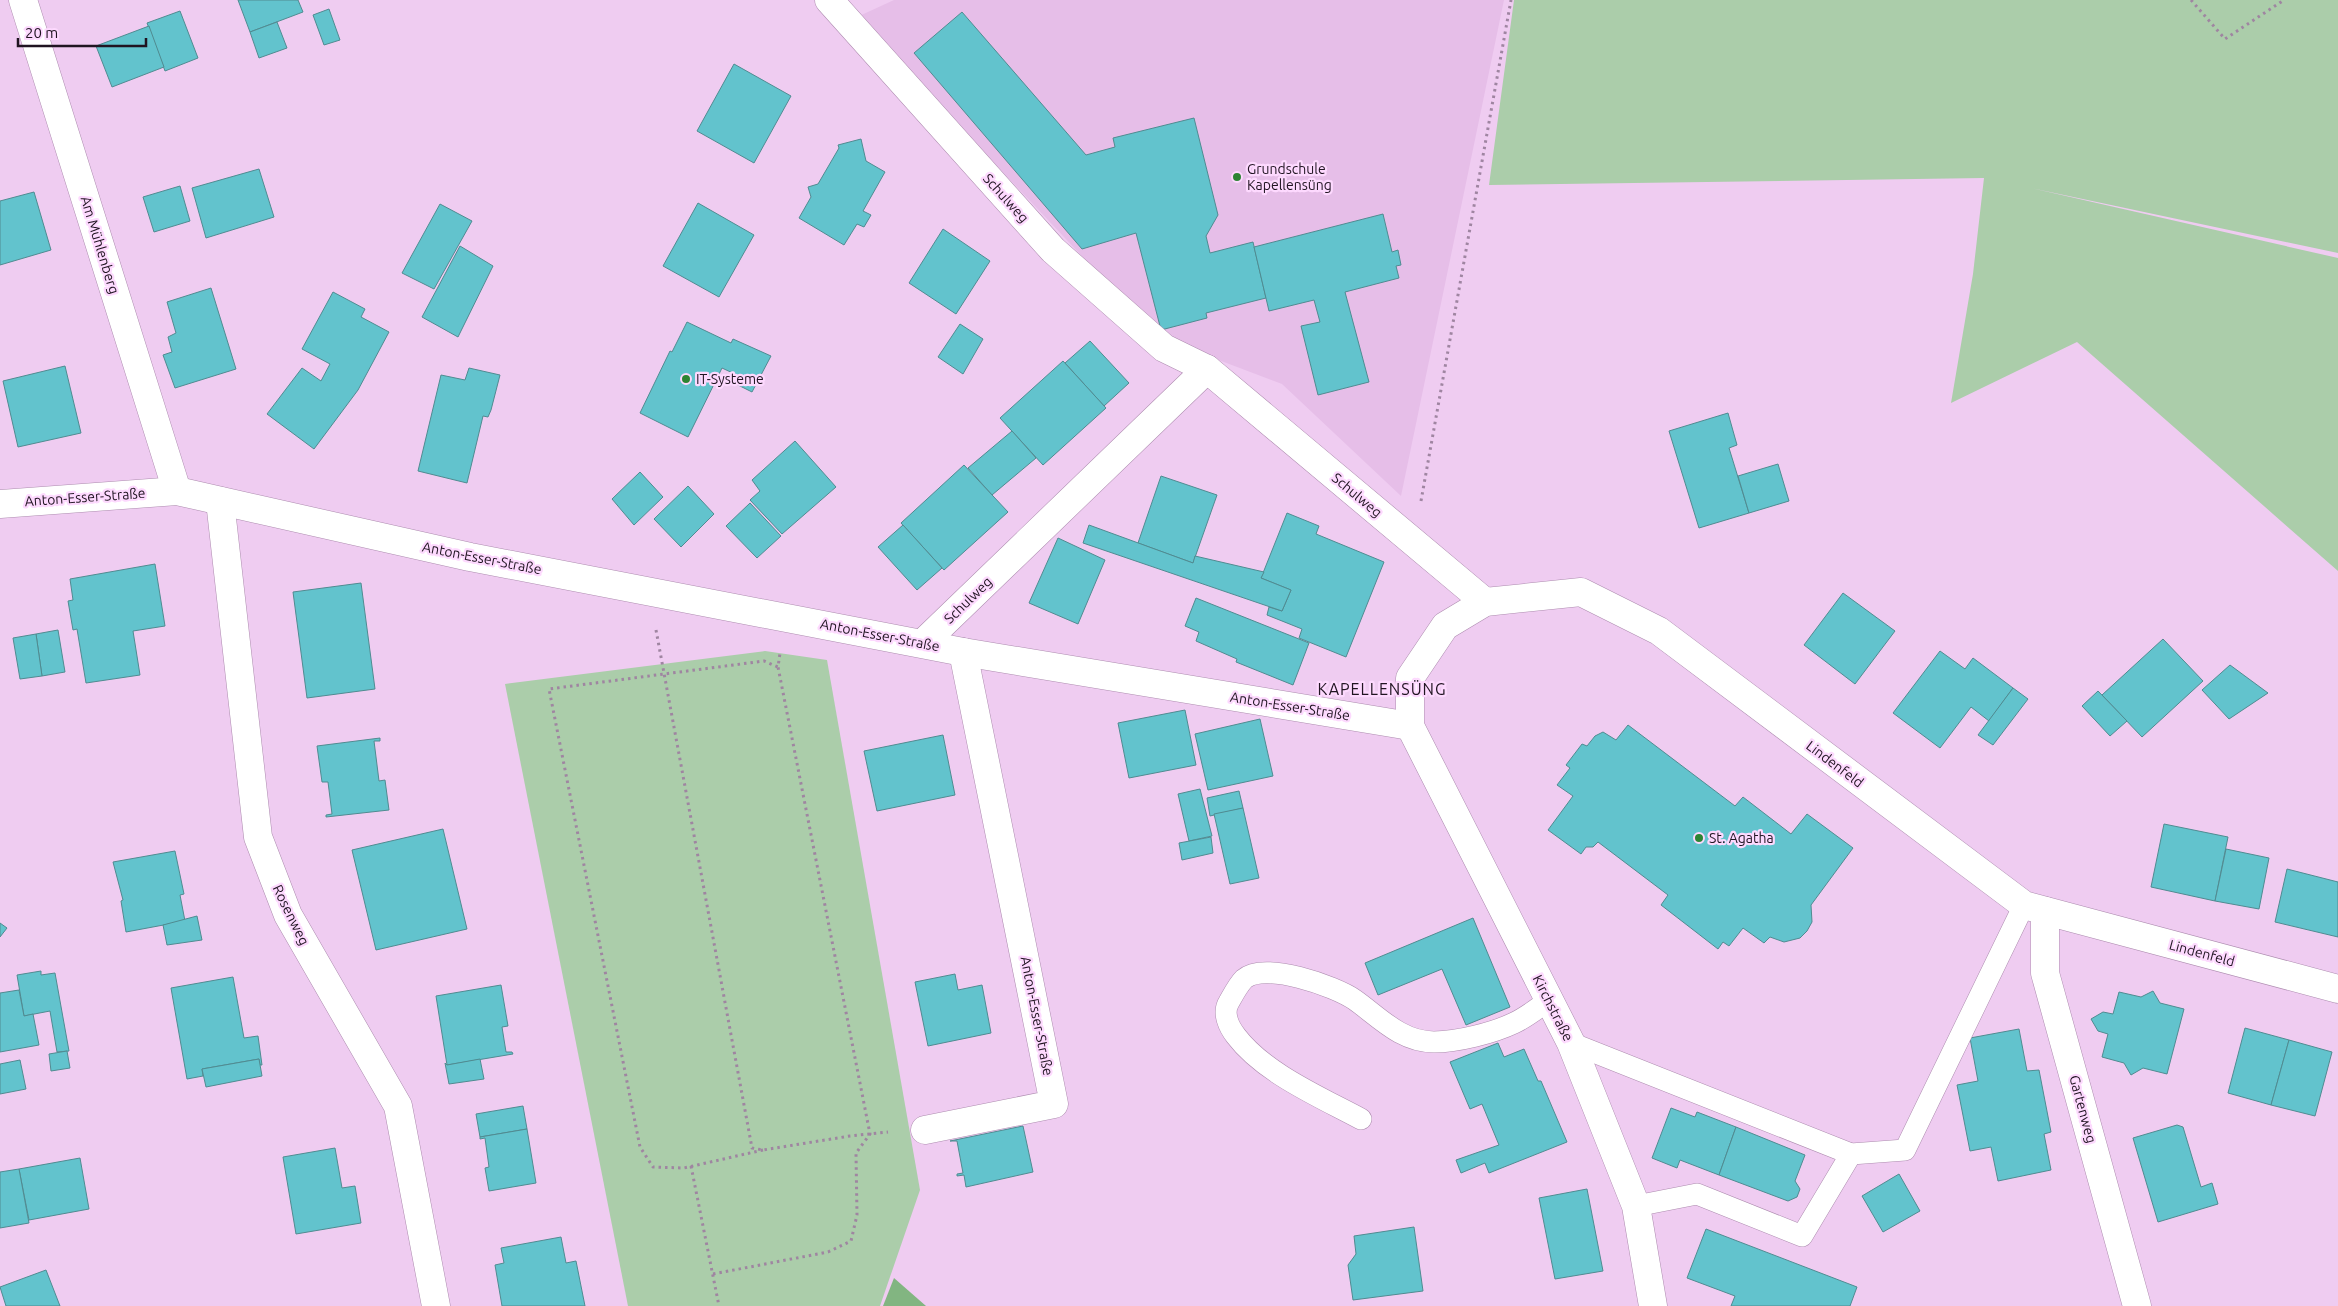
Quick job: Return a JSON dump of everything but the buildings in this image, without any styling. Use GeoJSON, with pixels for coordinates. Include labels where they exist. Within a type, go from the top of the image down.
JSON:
{"type":"FeatureCollection","features":[{"type":"Feature","properties":{"kind":"street","name":"Am Mühlenberg"},"geometry":{"type":"LineString","coordinates":[[23,0],[177,491]]}},
{"type":"Feature","properties":{"kind":"street","name":"Schulweg"},"geometry":{"type":"LineString","coordinates":[[829,0],[1053,250],[1164,348],[1206,368],[1485,602]]}},
{"type":"Feature","properties":{"kind":"street","name":"Schulweg"},"geometry":{"type":"LineString","coordinates":[[923,643],[1206,368]]}},
{"type":"Feature","properties":{"kind":"street","name":"Anton-Esser-Straße"},"geometry":{"type":"LineString","coordinates":[[0,504],[177,491],[470,557],[963,652],[1410,726]]}},
{"type":"Feature","properties":{"kind":"street","name":"Rosenweg"},"geometry":{"type":"LineString","coordinates":[[220,501],[258,837],[288,915],[398,1106],[436,1306]]}},
{"type":"Feature","properties":{"kind":"street","name":"Lindenfeld"},"geometry":{"type":"LineString","coordinates":[[1410,726],[1410,678],[1445,626],[1485,602],[1581,592],[1659,631],[2034,908],[2338,989]]}},
{"type":"Feature","properties":{"kind":"street","name":"Anton-Esser-Straße"},"geometry":{"type":"LineString","coordinates":[[925,1130],[1054,1104],[963,652]]}},
{"type":"Feature","properties":{"kind":"street","name":"Kirchstraße"},"geometry":{"type":"LineString","coordinates":[[1410,726],[1571,1043],[1636,1206],[1653,1306]]}},
{"type":"Feature","properties":{"kind":"street","name":"Gartenweg"},"geometry":{"type":"LineString","coordinates":[[2034,908],[2045,973],[2137,1306]]}},
{"type":"Feature","properties":{"kind":"lane"},"geometry":{"type":"LineString","coordinates":[[1571,1043],[1851,1154],[1905,1150],[2034,908]]}},
{"type":"Feature","properties":{"kind":"lane"},"geometry":{"type":"LineString","coordinates":[[1362,1119],[1306,1090],[1248,1052],[1227,1024],[1227,1005],[1244,979],[1258,973],[1278,973],[1306,980],[1354,999],[1393,1030],[1414,1038],[1433,1042],[1468,1038],[1514,1023],[1550,1000]]}},
{"type":"Feature","properties":{"kind":"lane"},"geometry":{"type":"LineString","coordinates":[[1636,1206],[1697,1194],[1802,1236],[1851,1154]]}},
{"type":"Feature","properties":{"kind":"path"},"geometry":{"type":"LineString","coordinates":[[1414,543],[1511,0]]}},
{"type":"Feature","properties":{"kind":"path"},"geometry":{"type":"LineString","coordinates":[[2190,0],[2225,39],[2284,0]]}},
{"type":"Feature","properties":{"kind":"path"},"geometry":{"type":"LineString","coordinates":[[648,590],[752,1148],[763,1150]]}},
{"type":"Feature","properties":{"kind":"path"},"geometry":{"type":"LineString","coordinates":[[713,1274],[828,1252],[851,1241],[857,1214],[856,1153],[870,1134],[778,667],[784,616]]}},
{"type":"Feature","properties":{"kind":"path"},"geometry":{"type":"LineString","coordinates":[[778,667],[764,661],[549,689],[640,1147],[653,1167],[684,1168],[763,1150],[870,1134],[925,1130]]}},
{"type":"Feature","properties":{"kind":"path"},"geometry":{"type":"LineString","coordinates":[[691,1166],[719,1306]]}},
{"type":"Feature","properties":{"kind":"shaded area","name":"Grundschule Kapellensüng"},"geometry":{"type":"Polygon","coordinates":[[[894,0],[1504,0],[1401,496],[1282,384],[1158,337],[857,17],[894,0]]]}},
{"type":"Feature","properties":{"kind":"green space"},"geometry":{"type":"Polygon","coordinates":[[[1514,0],[2338,0],[2338,253],[2031,188],[2338,258],[2338,571],[2077,342],[1951,403],[1973,274],[1984,178],[1489,185],[1514,0]]]}},
{"type":"Feature","properties":{"kind":"green space"},"geometry":{"type":"Polygon","coordinates":[[[765,651],[827,660],[920,1190],[880,1306],[628,1306],[505,684],[765,651]]]}},
{"type":"Feature","properties":{"kind":"green space"},"geometry":{"type":"Polygon","coordinates":[[[894,1278],[926,1306],[883,1306],[894,1278]]]}},
{"type":"Feature","properties":{"kind":"place","name":"Grundschule Kapellensüng"},"geometry":{"type":"Point","coordinates":[1237,177]}},
{"type":"Feature","properties":{"kind":"place","name":"IT-Systeme"},"geometry":{"type":"Point","coordinates":[686,379]}},
{"type":"Feature","properties":{"kind":"place","name":"St. Agatha"},"geometry":{"type":"Point","coordinates":[1699,838]}},
{"type":"Feature","properties":{"kind":"district","name":"KAPELLENSÜNG"},"geometry":{"type":"Point","coordinates":[1382,689]}}]}
